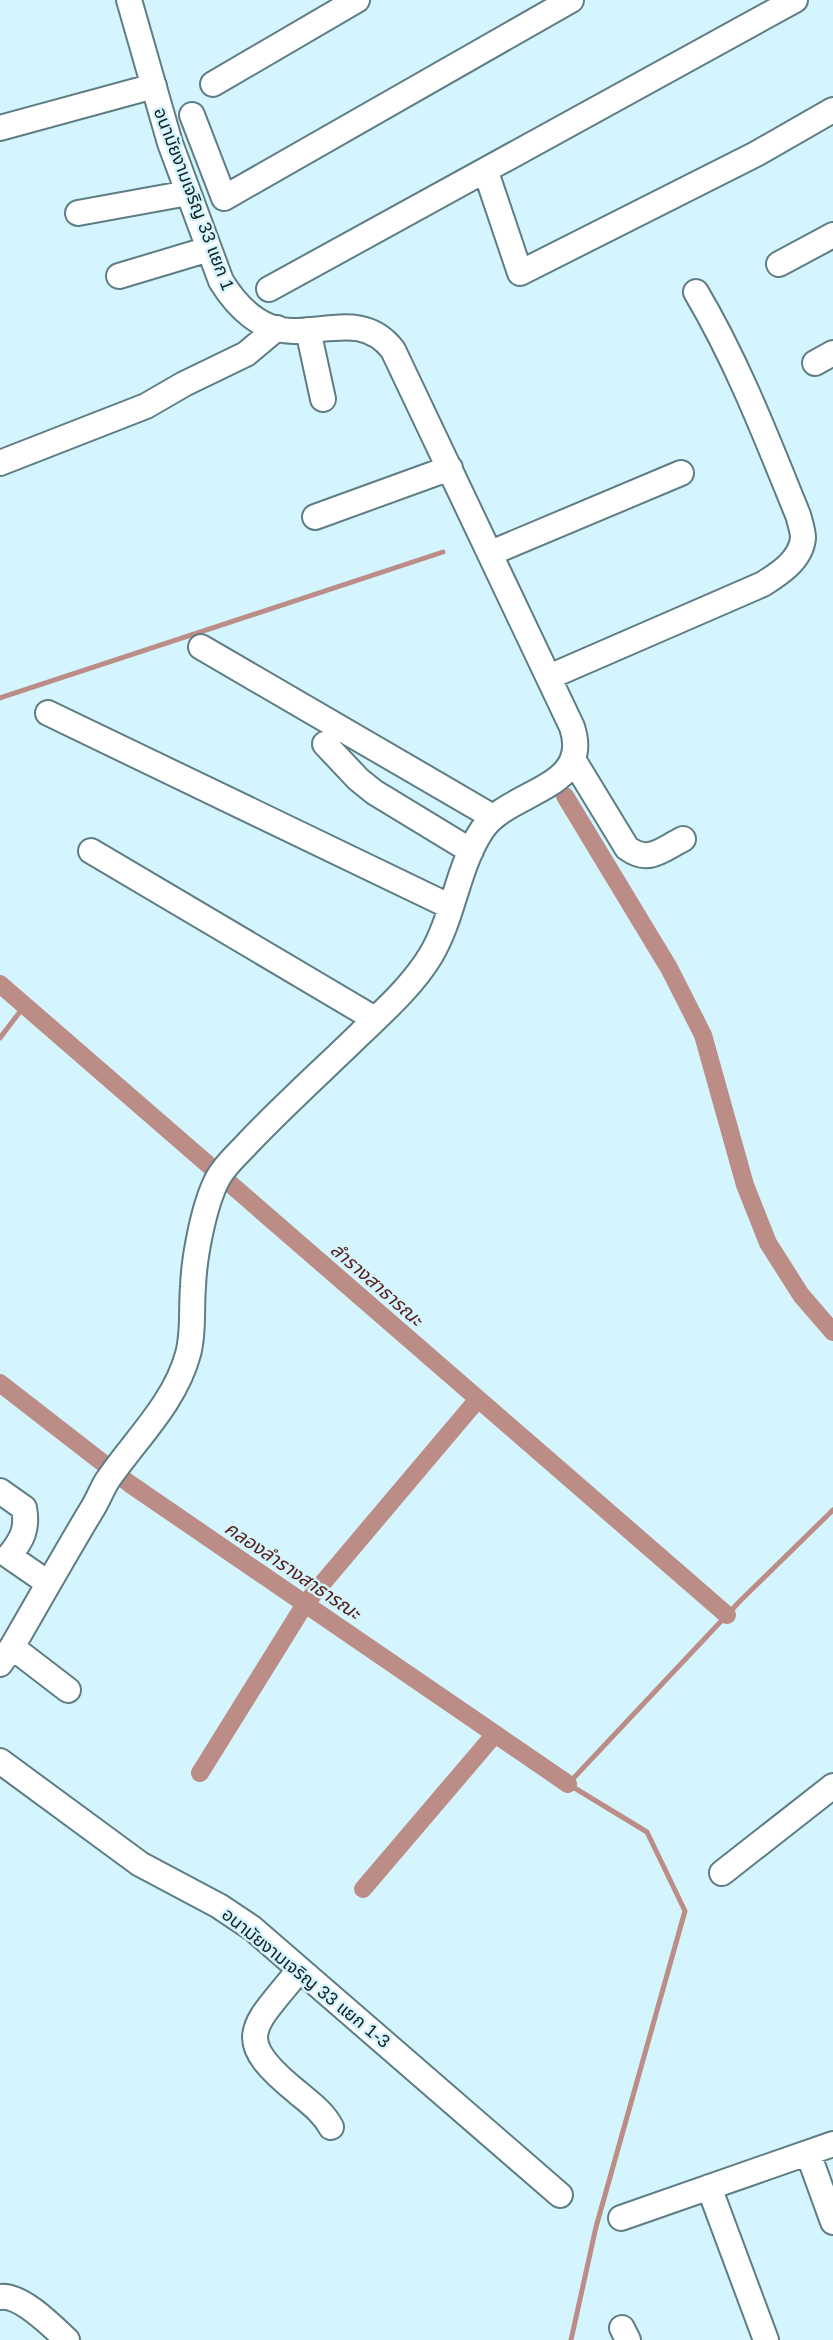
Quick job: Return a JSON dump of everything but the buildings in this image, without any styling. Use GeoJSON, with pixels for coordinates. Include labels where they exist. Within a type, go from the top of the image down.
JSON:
{"type":"FeatureCollection","features":[{"type":"Feature","properties":{"kind":"street","name":"อนามัยงามเจริญ 33 แยก 1"},"geometry":{"type":"LineString","coordinates":[[129,0],[138,40],[188,192],[221,281],[233,301],[247,313],[277,328],[291,331],[362,328],[385,340],[393,350],[491,553],[576,740],[574,761]]}},
{"type":"Feature","properties":{"kind":"street"},"geometry":{"type":"LineString","coordinates":[[212,84],[357,0]]}},
{"type":"Feature","properties":{"kind":"street"},"geometry":{"type":"LineString","coordinates":[[192,115],[223,198],[570,0]]}},
{"type":"Feature","properties":{"kind":"street"},"geometry":{"type":"LineString","coordinates":[[269,289],[795,0]]}},
{"type":"Feature","properties":{"kind":"street"},"geometry":{"type":"LineString","coordinates":[[0,128],[154,86]]}},
{"type":"Feature","properties":{"kind":"street"},"geometry":{"type":"LineString","coordinates":[[486,172],[520,273],[756,154],[833,110]]}},
{"type":"Feature","properties":{"kind":"street"},"geometry":{"type":"LineString","coordinates":[[78,213],[188,192]]}},
{"type":"Feature","properties":{"kind":"street"},"geometry":{"type":"LineString","coordinates":[[779,264],[833,235]]}},
{"type":"Feature","properties":{"kind":"street"},"geometry":{"type":"LineString","coordinates":[[119,276],[209,249]]}},
{"type":"Feature","properties":{"kind":"street"},"geometry":{"type":"LineString","coordinates":[[548,677],[763,584],[782,572],[798,554],[803,537],[798,515],[740,373],[722,335],[696,292]]}},
{"type":"Feature","properties":{"kind":"street"},"geometry":{"type":"LineString","coordinates":[[0,463],[146,406],[184,384],[247,354],[277,328]]}},
{"type":"Feature","properties":{"kind":"street"},"geometry":{"type":"LineString","coordinates":[[316,329],[323,399]]}},
{"type":"Feature","properties":{"kind":"street"},"geometry":{"type":"LineString","coordinates":[[315,517],[450,468]]}},
{"type":"Feature","properties":{"kind":"street"},"geometry":{"type":"LineString","coordinates":[[491,553],[681,473]]}},
{"type":"Feature","properties":{"kind":"street"},"geometry":{"type":"LineString","coordinates":[[201,647],[493,817]]}},
{"type":"Feature","properties":{"kind":"street"},"geometry":{"type":"LineString","coordinates":[[48,713],[451,907]]}},
{"type":"Feature","properties":{"kind":"street"},"geometry":{"type":"LineString","coordinates":[[325,744],[374,792],[471,851]]}},
{"type":"Feature","properties":{"kind":"street"},"geometry":{"type":"LineString","coordinates":[[68,1690],[6,1656],[106,1483],[128,1456],[177,1383],[192,1335],[195,1260],[207,1206],[223,1171],[417,976],[432,953],[471,851],[482,829],[493,817],[557,779],[574,761],[627,848],[645,857],[683,839]]}},
{"type":"Feature","properties":{"kind":"street"},"geometry":{"type":"LineString","coordinates":[[91,851],[375,1020]]}},
{"type":"Feature","properties":{"kind":"street"},"geometry":{"type":"LineString","coordinates":[[0,1491],[24,1508],[26,1520],[22,1540],[5,1553],[48,1583]]}},
{"type":"Feature","properties":{"kind":"street","name":"อนามัยงามเจริญ 33 แยก 1-3"},"geometry":{"type":"LineString","coordinates":[[0,1761],[140,1864],[219,1906],[251,1928],[560,2195]]}},
{"type":"Feature","properties":{"kind":"street"},"geometry":{"type":"LineString","coordinates":[[722,1873],[833,1786]]}},
{"type":"Feature","properties":{"kind":"street"},"geometry":{"type":"LineString","coordinates":[[299,1969],[259,2022],[253,2039],[258,2055],[278,2077],[325,2115],[331,2127]]}},
{"type":"Feature","properties":{"kind":"street"},"geometry":{"type":"LineString","coordinates":[[621,2218],[833,2144]]}},
{"type":"Feature","properties":{"kind":"street"},"geometry":{"type":"LineString","coordinates":[[808,2153],[833,2221]]}},
{"type":"Feature","properties":{"kind":"street"},"geometry":{"type":"LineString","coordinates":[[709,2187],[766,2340]]}},
{"type":"Feature","properties":{"kind":"street"},"geometry":{"type":"LineString","coordinates":[[0,2297],[5,2296],[28,2306],[67,2340]]}},
{"type":"Feature","properties":{"kind":"waterway"},"geometry":{"type":"LineString","coordinates":[[0,698],[443,552]]}},
{"type":"Feature","properties":{"kind":"waterway"},"geometry":{"type":"LineString","coordinates":[[565,796],[669,968],[703,1035],[745,1185],[768,1243],[801,1295],[833,1332]]}},
{"type":"Feature","properties":{"kind":"waterway","name":"ลำรางสาธารณะ"},"geometry":{"type":"LineString","coordinates":[[0,984],[727,1615]]}},
{"type":"Feature","properties":{"kind":"waterway"},"geometry":{"type":"LineString","coordinates":[[0,1038],[25,1005]]}},
{"type":"Feature","properties":{"kind":"waterway","name":"คลองลำรางสาธารณะ"},"geometry":{"type":"LineString","coordinates":[[0,1383],[130,1484],[568,1784]]}},
{"type":"Feature","properties":{"kind":"waterway","name":"คลองลำรางสาธารณะ"},"geometry":{"type":"LineString","coordinates":[[0,1389],[4,1386]]}},
{"type":"Feature","properties":{"kind":"waterway"},"geometry":{"type":"LineString","coordinates":[[200,1773],[305,1604],[478,1399]]}},
{"type":"Feature","properties":{"kind":"waterway"},"geometry":{"type":"LineString","coordinates":[[571,2340],[596,2227],[685,1911],[647,1832],[568,1784],[741,1600],[833,1510]]}},
{"type":"Feature","properties":{"kind":"waterway"},"geometry":{"type":"LineString","coordinates":[[363,1889],[495,1734]]}}]}
